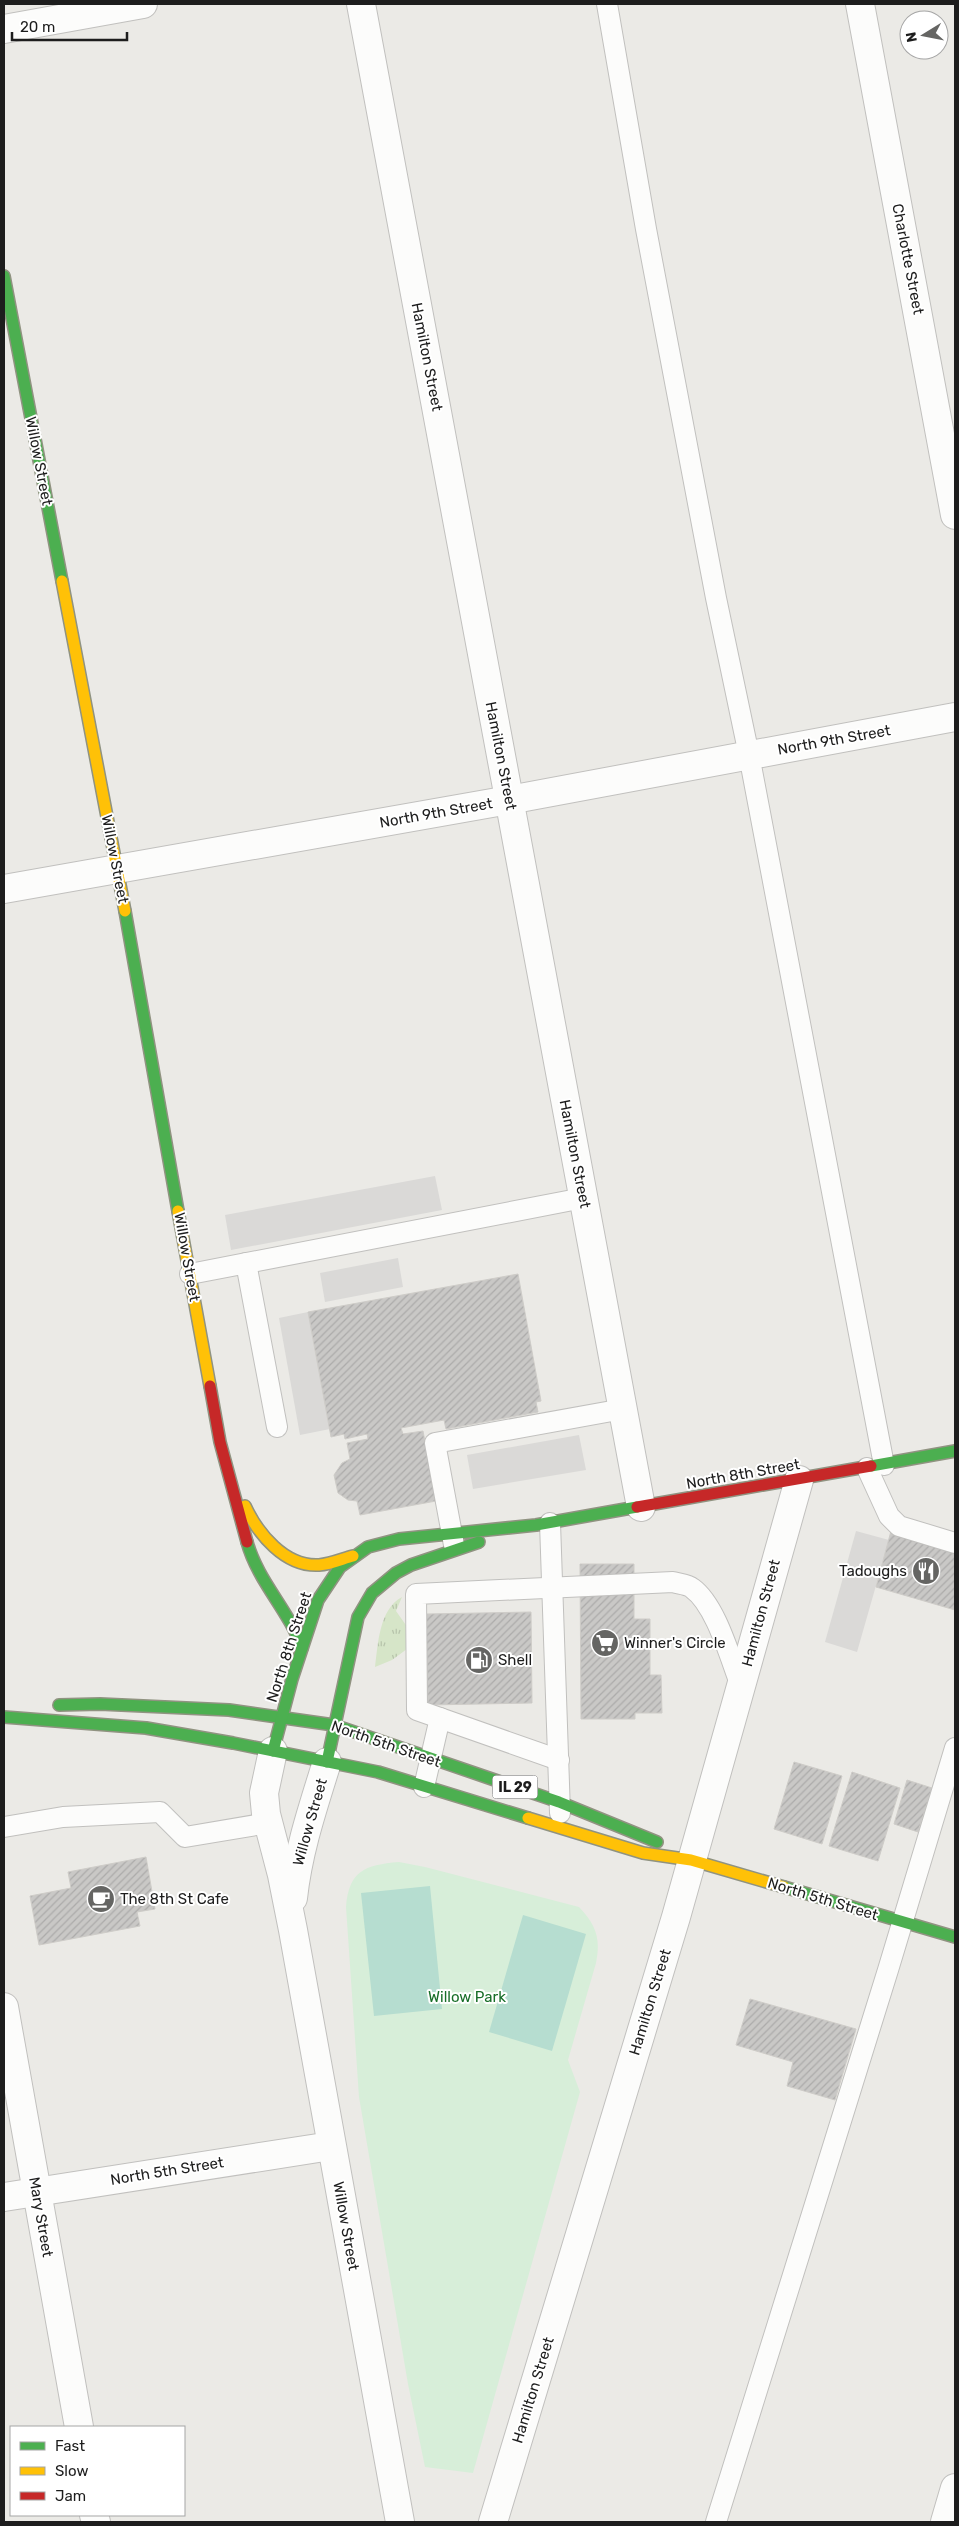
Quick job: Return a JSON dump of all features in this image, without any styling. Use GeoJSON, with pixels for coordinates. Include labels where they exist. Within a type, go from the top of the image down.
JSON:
{"type":"FeatureCollection","features":[{"type":"Feature","properties":{"kind":"street"},"geometry":{"type":"LineString","coordinates":[[4,29],[143,4]]}},
{"type":"Feature","properties":{"kind":"street","name":"Hamilton Street"},"geometry":{"type":"LineString","coordinates":[[361,4],[641,1507]]}},
{"type":"Feature","properties":{"kind":"street","name":"Charlotte Street"},"geometry":{"type":"LineString","coordinates":[[860,4],[955,515]]}},
{"type":"Feature","properties":{"kind":"street","name":"Willow Street"},"geometry":{"type":"LineString","coordinates":[[4,276],[117,869],[220,1442],[252,1560],[294,1626],[302,1648]]}},
{"type":"Feature","properties":{"kind":"street","name":"North 9th Street"},"geometry":{"type":"LineString","coordinates":[[4,889],[509,800],[955,717]]}},
{"type":"Feature","properties":{"kind":"street","name":"Willow Street"},"geometry":{"type":"LineString","coordinates":[[220,1442],[248,1514],[271,1544],[283,1554],[314,1565],[356,1555]]}},
{"type":"Feature","properties":{"kind":"street","name":"North 8th Street"},"geometry":{"type":"LineString","coordinates":[[275,1743],[302,1648],[318,1600],[328,1581],[340,1567],[368,1547],[383,1542],[453,1541],[955,1451]]}},
{"type":"Feature","properties":{"kind":"street","name":"Hamilton Street"},"geometry":{"type":"LineString","coordinates":[[493,2522],[691,1860],[799,1480]]}},
{"type":"Feature","properties":{"kind":"street","name":"North 8th Street"},"geometry":{"type":"LineString","coordinates":[[328,1753],[358,1617],[369,1597],[396,1573],[430,1558],[453,1541],[543,1524]]}},
{"type":"Feature","properties":{"kind":"street","name":"North 5th Street"},"geometry":{"type":"LineString","coordinates":[[43,1706],[100,1704],[188,1707],[229,1710],[334,1725],[431,1760],[559,1802],[648,1837],[691,1860]]}},
{"type":"Feature","properties":{"kind":"street"},"geometry":{"type":"LineString","coordinates":[[4,1708],[24,1707]]}},
{"type":"Feature","properties":{"kind":"street","name":"North 5th Street"},"geometry":{"type":"LineString","coordinates":[[4,1717],[138,1727],[275,1743],[328,1753],[424,1787],[643,1853],[691,1860],[955,1937]]}},
{"type":"Feature","properties":{"kind":"street","name":"Willow Street"},"geometry":{"type":"LineString","coordinates":[[275,1743],[264,1793],[268,1823],[282,1875],[293,1930],[400,2522]]}},
{"type":"Feature","properties":{"kind":"street","name":"Willow Street"},"geometry":{"type":"LineString","coordinates":[[293,1930],[296,1871],[306,1828],[328,1753]]}},
{"type":"Feature","properties":{"kind":"street","name":"Mary Street"},"geometry":{"type":"LineString","coordinates":[[4,2006],[79,2426]]}},
{"type":"Feature","properties":{"kind":"street","name":"North 5th Street"},"geometry":{"type":"LineString","coordinates":[[4,2197],[331,2146]]}},
{"type":"Feature","properties":{"kind":"street"},"geometry":{"type":"LineString","coordinates":[[945,2522],[955,2488]]}},
{"type":"Feature","properties":{"kind":"lane"},"geometry":{"type":"LineString","coordinates":[[607,4],[646,229],[712,578],[750,755],[875,1466],[889,1516],[899,1526],[955,1543]]}},
{"type":"Feature","properties":{"kind":"lane"},"geometry":{"type":"LineString","coordinates":[[190,1274],[583,1198]]}},
{"type":"Feature","properties":{"kind":"lane"},"geometry":{"type":"LineString","coordinates":[[246,1263],[276,1427]]}},
{"type":"Feature","properties":{"kind":"lane"},"geometry":{"type":"LineString","coordinates":[[453,1541],[435,1444],[623,1409]]}},
{"type":"Feature","properties":{"kind":"lane"},"geometry":{"type":"LineString","coordinates":[[543,1524],[553,1586],[561,1828]]}},
{"type":"Feature","properties":{"kind":"lane"},"geometry":{"type":"LineString","coordinates":[[559,1760],[417,1710],[416,1594],[553,1586],[673,1582],[690,1586],[702,1597],[713,1616],[741,1686]]}},
{"type":"Feature","properties":{"kind":"lane"},"geometry":{"type":"LineString","coordinates":[[424,1787],[440,1718]]}},
{"type":"Feature","properties":{"kind":"lane"},"geometry":{"type":"LineString","coordinates":[[716,2522],[955,1748]]}},
{"type":"Feature","properties":{"kind":"lane"},"geometry":{"type":"LineString","coordinates":[[4,1827],[63,1817],[160,1812],[185,1838],[268,1823]]}},
{"type":"Feature","properties":{"kind":"shaded area"},"geometry":{"type":"Polygon","coordinates":[[[435,1176],[442,1210],[231,1250],[225,1215],[435,1176]]]}},
{"type":"Feature","properties":{"kind":"shaded area"},"geometry":{"type":"Polygon","coordinates":[[[398,1258],[403,1287],[325,1302],[320,1273],[398,1258]]]}},
{"type":"Feature","properties":{"kind":"shaded area"},"geometry":{"type":"Polygon","coordinates":[[[308,1312],[330,1429],[300,1435],[279,1318],[308,1312]]]}},
{"type":"Feature","properties":{"kind":"shaded area"},"geometry":{"type":"Polygon","coordinates":[[[579,1435],[586,1470],[473,1489],[467,1455],[579,1435]]]}},
{"type":"Feature","properties":{"kind":"shaded area"},"geometry":{"type":"Polygon","coordinates":[[[856,1531],[889,1540],[857,1652],[825,1642],[856,1531]]]}},
{"type":"Feature","properties":{"kind":"green space"},"geometry":{"type":"Polygon","coordinates":[[[402,1597],[396,1611],[408,1628],[407,1649],[392,1660],[375,1667],[384,1619],[388,1610],[402,1597]]]}},
{"type":"Feature","properties":{"kind":"green space","name":"Willow Park"},"geometry":{"type":"Polygon","coordinates":[[[399,1862],[579,1907],[590,1920],[596,1932],[598,1946],[596,1963],[568,2060],[580,2092],[473,2473],[425,2467],[408,2384],[359,2097],[346,1907],[348,1895],[351,1885],[360,1872],[376,1865],[399,1862]]]}},
{"type":"Feature","properties":{"kind":"green space"},"geometry":{"type":"Polygon","coordinates":[[[430,1886],[442,2009],[374,2016],[361,1893],[430,1886]]]}},
{"type":"Feature","properties":{"kind":"green space"},"geometry":{"type":"Polygon","coordinates":[[[523,1915],[586,1934],[552,2051],[489,2032],[523,1915]]]}},
{"type":"Feature","properties":{"kind":"building"},"geometry":{"type":"Polygon","coordinates":[[[518,1274],[541,1401],[536,1402],[538,1412],[446,1429],[444,1420],[401,1428],[403,1434],[423,1431],[436,1501],[360,1515],[357,1501],[348,1500],[338,1493],[334,1475],[342,1463],[350,1459],[347,1443],[368,1439],[367,1434],[345,1439],[344,1434],[331,1437],[308,1312],[518,1274]]]}},
{"type":"Feature","properties":{"kind":"building"},"geometry":{"type":"Polygon","coordinates":[[[891,1531],[955,1549],[955,1610],[876,1587],[891,1531]]]}},
{"type":"Feature","properties":{"kind":"building"},"geometry":{"type":"Polygon","coordinates":[[[580,1564],[634,1564],[634,1619],[650,1619],[650,1675],[661,1675],[662,1713],[635,1713],[635,1719],[581,1719],[580,1564]]]}},
{"type":"Feature","properties":{"kind":"building"},"geometry":{"type":"Polygon","coordinates":[[[531,1612],[532,1703],[428,1705],[426,1614],[531,1612]]]}},
{"type":"Feature","properties":{"kind":"building"},"geometry":{"type":"Polygon","coordinates":[[[794,1762],[842,1776],[822,1844],[774,1829],[794,1762]]]}},
{"type":"Feature","properties":{"kind":"building"},"geometry":{"type":"Polygon","coordinates":[[[852,1772],[900,1788],[878,1861],[829,1846],[852,1772]]]}},
{"type":"Feature","properties":{"kind":"building"},"geometry":{"type":"Polygon","coordinates":[[[907,1780],[932,1788],[918,1832],[894,1824],[907,1780]]]}},
{"type":"Feature","properties":{"kind":"building"},"geometry":{"type":"Polygon","coordinates":[[[146,1857],[155,1909],[137,1912],[140,1926],[39,1945],[30,1896],[71,1888],[68,1872],[146,1857]]]}},
{"type":"Feature","properties":{"kind":"building"},"geometry":{"type":"Polygon","coordinates":[[[750,1999],[856,2029],[835,2100],[787,2086],[793,2062],[736,2045],[750,1999]]]}},
{"type":"Feature","properties":{"kind":"traffic: fast"},"geometry":{"type":"LineString","coordinates":[[4,276],[62,581]]}},
{"type":"Feature","properties":{"kind":"traffic: fast"},"geometry":{"type":"LineString","coordinates":[[125,911],[178,1211]]}},
{"type":"Feature","properties":{"kind":"traffic: fast"},"geometry":{"type":"LineString","coordinates":[[871,1466],[955,1451]]}},
{"type":"Feature","properties":{"kind":"traffic: fast"},"geometry":{"type":"LineString","coordinates":[[273,1751],[292,1679],[318,1600],[340,1567],[368,1547],[399,1539],[536,1525],[637,1507]]}},
{"type":"Feature","properties":{"kind":"traffic: fast"},"geometry":{"type":"LineString","coordinates":[[247,1542],[258,1570],[289,1621],[302,1648]]}},
{"type":"Feature","properties":{"kind":"traffic: fast"},"geometry":{"type":"LineString","coordinates":[[327,1762],[358,1617],[372,1593],[396,1573],[411,1565],[479,1542]]}},
{"type":"Feature","properties":{"kind":"traffic: fast"},"geometry":{"type":"LineString","coordinates":[[59,1705],[100,1704],[229,1710],[334,1725],[559,1802],[657,1842]]}},
{"type":"Feature","properties":{"kind":"traffic: fast"},"geometry":{"type":"LineString","coordinates":[[4,1717],[146,1728],[233,1743],[378,1772],[528,1818]]}},
{"type":"Feature","properties":{"kind":"traffic: fast"},"geometry":{"type":"LineString","coordinates":[[784,1887],[955,1937]]}},
{"type":"Feature","properties":{"kind":"traffic: slow"},"geometry":{"type":"LineString","coordinates":[[62,581],[125,911]]}},
{"type":"Feature","properties":{"kind":"traffic: slow"},"geometry":{"type":"LineString","coordinates":[[178,1211],[210,1386]]}},
{"type":"Feature","properties":{"kind":"traffic: slow"},"geometry":{"type":"LineString","coordinates":[[245,1506],[265,1538],[284,1555],[295,1561],[319,1565],[353,1556]]}},
{"type":"Feature","properties":{"kind":"traffic: slow"},"geometry":{"type":"LineString","coordinates":[[528,1818],[643,1853],[691,1860],[784,1887]]}},
{"type":"Feature","properties":{"kind":"traffic: jam"},"geometry":{"type":"LineString","coordinates":[[210,1386],[220,1442],[247,1542]]}},
{"type":"Feature","properties":{"kind":"traffic: jam"},"geometry":{"type":"LineString","coordinates":[[637,1507],[871,1466]]}},
{"type":"Feature","properties":{"kind":"place","name":"Tadoughs"},"geometry":{"type":"Point","coordinates":[926,1571]}},
{"type":"Feature","properties":{"kind":"place","name":"Winner's Circle"},"geometry":{"type":"Point","coordinates":[605,1643]}},
{"type":"Feature","properties":{"kind":"place","name":"Shell"},"geometry":{"type":"Point","coordinates":[479,1660]}},
{"type":"Feature","properties":{"kind":"place","name":"The 8th St Cafe"},"geometry":{"type":"Point","coordinates":[101,1899]}}]}
